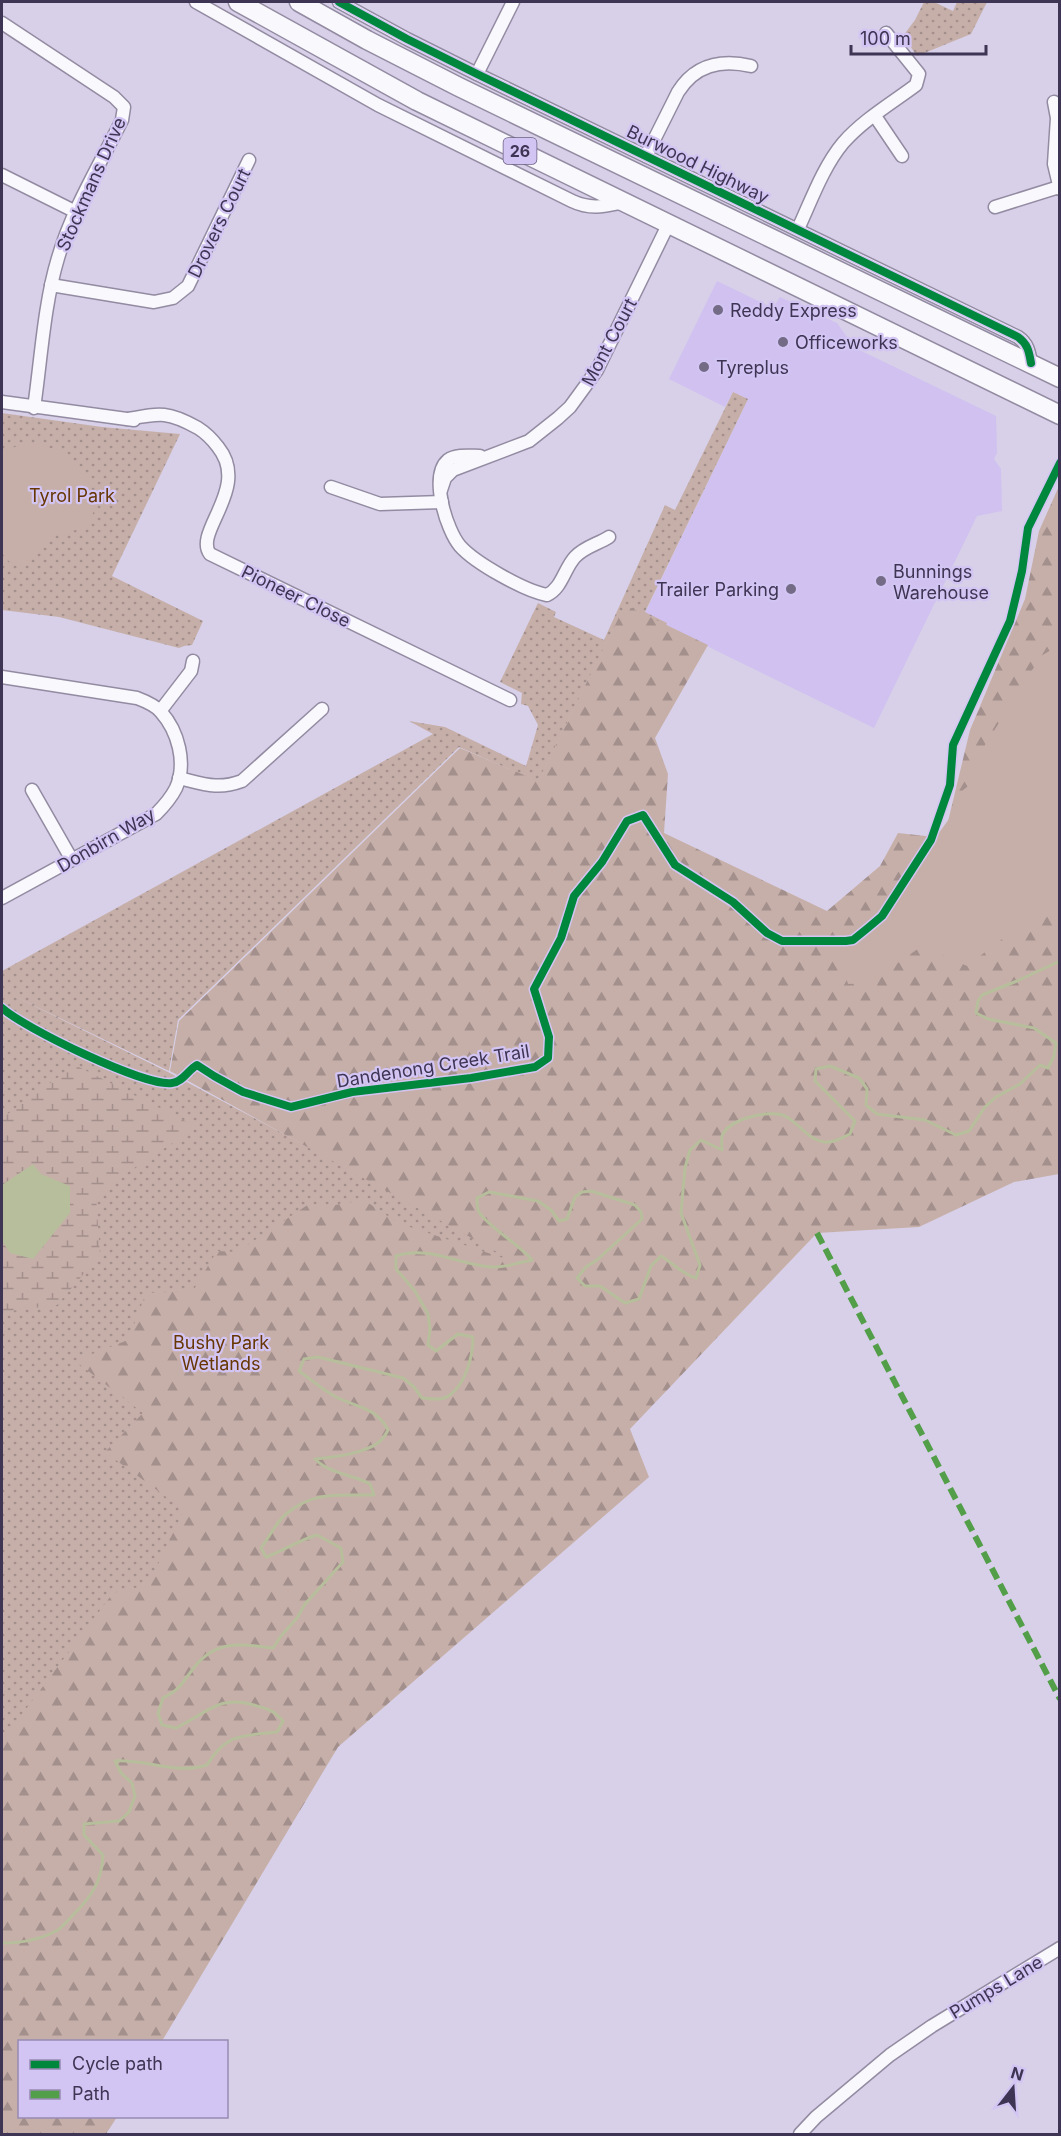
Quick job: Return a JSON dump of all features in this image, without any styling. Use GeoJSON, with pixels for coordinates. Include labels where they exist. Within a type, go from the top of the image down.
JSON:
{"type":"FeatureCollection","features":[{"type":"Feature","properties":{"kind":"highway","name":"26"},"geometry":{"type":"LineString","coordinates":[[241,2],[417,100],[668,225],[1059,414]]}},
{"type":"Feature","properties":{"kind":"highway","name":"Burwood Highway"},"geometry":{"type":"LineString","coordinates":[[299,2],[367,40],[546,130],[1059,378]]}},
{"type":"Feature","properties":{"kind":"street"},"geometry":{"type":"LineString","coordinates":[[196,2],[369,100],[580,205],[598,208],[624,202]]}},
{"type":"Feature","properties":{"kind":"street","name":"Burwood Highway"},"geometry":{"type":"LineString","coordinates":[[339,2],[477,74],[1018,337],[1024,341],[1031,363]]}},
{"type":"Feature","properties":{"kind":"street"},"geometry":{"type":"LineString","coordinates":[[477,74],[513,2]]}},
{"type":"Feature","properties":{"kind":"street","name":"Stockmans Drive"},"geometry":{"type":"LineString","coordinates":[[2,23],[114,97],[124,107],[122,120],[64,238],[51,285],[34,408]]}},
{"type":"Feature","properties":{"kind":"street"},"geometry":{"type":"LineString","coordinates":[[798,230],[833,157],[852,133],[916,85],[919,79],[919,75],[886,33]]}},
{"type":"Feature","properties":{"kind":"street"},"geometry":{"type":"LineString","coordinates":[[646,156],[678,92],[693,74],[704,66],[717,63],[728,62],[751,66]]}},
{"type":"Feature","properties":{"kind":"street"},"geometry":{"type":"LineString","coordinates":[[417,100],[430,131]]}},
{"type":"Feature","properties":{"kind":"street"},"geometry":{"type":"LineString","coordinates":[[995,207],[1059,188],[1054,164],[1057,118],[1054,102]]}},
{"type":"Feature","properties":{"kind":"street"},"geometry":{"type":"LineString","coordinates":[[546,130],[555,111]]}},
{"type":"Feature","properties":{"kind":"street"},"geometry":{"type":"LineString","coordinates":[[875,116],[902,156]]}},
{"type":"Feature","properties":{"kind":"street","name":"Drovers Court"},"geometry":{"type":"LineString","coordinates":[[51,285],[154,303],[173,298],[188,286],[249,160]]}},
{"type":"Feature","properties":{"kind":"street"},"geometry":{"type":"LineString","coordinates":[[2,176],[76,212]]}},
{"type":"Feature","properties":{"kind":"street","name":"Mont Court"},"geometry":{"type":"LineString","coordinates":[[441,496],[442,474],[448,460],[454,457],[493,456],[529,441],[547,428],[587,386],[668,225]]}},
{"type":"Feature","properties":{"kind":"street","name":"Pioneer Close"},"geometry":{"type":"LineString","coordinates":[[2,402],[128,419],[154,414],[170,414],[206,433],[221,450],[228,476],[225,497],[206,539],[206,547],[210,554],[512,700]]}},
{"type":"Feature","properties":{"kind":"street"},"geometry":{"type":"LineString","coordinates":[[331,487],[380,504],[441,496],[448,524],[458,544],[466,553],[489,568],[540,594],[547,595],[555,591],[574,558],[588,547],[598,549],[609,537]]}},
{"type":"Feature","properties":{"kind":"street"},"geometry":{"type":"LineString","coordinates":[[161,710],[191,671],[193,661]]}},
{"type":"Feature","properties":{"kind":"street"},"geometry":{"type":"LineString","coordinates":[[2,677],[136,698],[161,710],[180,750],[180,778],[215,787],[229,786],[242,781],[322,709]]}},
{"type":"Feature","properties":{"kind":"street","name":"Donbirn Way"},"geometry":{"type":"LineString","coordinates":[[2,898],[156,814],[172,796],[180,778]]}},
{"type":"Feature","properties":{"kind":"street"},"geometry":{"type":"LineString","coordinates":[[32,790],[72,860]]}},
{"type":"Feature","properties":{"kind":"street","name":"Pumps Lane"},"geometry":{"type":"LineString","coordinates":[[800,2134],[816,2117],[890,2055],[932,2026],[1059,1948]]}},
{"type":"Feature","properties":{"kind":"shaded area"},"geometry":{"type":"Polygon","coordinates":[[[717,281],[773,308],[780,297],[837,323],[847,337],[847,344],[996,416],[997,453],[994,459],[1001,469],[1002,511],[977,516],[874,728],[666,626],[645,613],[748,399],[733,392],[725,407],[669,379],[717,281]]]}},
{"type":"Feature","properties":{"kind":"shaded area"},"geometry":{"type":"Polygon","coordinates":[[[33,1164],[41,1174],[70,1186],[70,1213],[33,1259],[10,1253],[2,1241],[2,1185],[33,1164]]]}},
{"type":"Feature","properties":{"kind":"green space"},"geometry":{"type":"Polygon","coordinates":[[[924,2],[934,2],[953,11],[957,2],[987,2],[971,34],[917,56],[903,36],[915,20],[924,2]]]}},
{"type":"Feature","properties":{"kind":"green space","name":"Bushy Park Wetlands"},"geometry":{"type":"Polygon","coordinates":[[[733,392],[748,399],[645,612],[667,623],[666,626],[625,606],[538,782],[459,747],[178,1020],[169,1071],[12,995],[168,1072],[520,1260],[2,1995],[2,971],[433,734],[409,721],[445,727],[526,766],[538,725],[528,706],[521,704],[522,693],[500,682],[538,603],[556,612],[554,617],[604,640],[665,505],[675,510],[733,392]]]}},
{"type":"Feature","properties":{"kind":"green space","name":"Tyrol Park"},"geometry":{"type":"Polygon","coordinates":[[[2,413],[102,427],[180,434],[112,576],[203,621],[192,645],[179,648],[59,617],[2,610],[2,413]]]}},
{"type":"Feature","properties":{"kind":"green space"},"geometry":{"type":"Polygon","coordinates":[[[36,444],[58,451],[74,464],[89,482],[95,503],[93,514],[83,527],[48,538],[28,561],[17,566],[2,553],[2,453],[19,445],[36,444]]]}},
{"type":"Feature","properties":{"kind":"green space"},"geometry":{"type":"Polygon","coordinates":[[[1059,486],[1059,1174],[1014,1182],[919,1227],[817,1233],[630,1429],[649,1477],[338,1747],[163,2040],[18,2040],[18,2118],[116,2118],[106,2134],[2,2134],[2,1741],[113,1593],[148,1585],[184,1510],[105,1452],[143,1413],[79,1364],[87,1356],[128,1340],[146,1293],[193,1291],[217,1251],[237,1252],[309,1204],[335,1205],[364,1200],[398,1223],[515,1262],[170,1071],[179,1021],[460,748],[538,781],[625,605],[708,645],[655,738],[668,774],[664,833],[827,911],[880,866],[898,833],[944,838],[970,730],[1025,599],[1039,531],[1059,486]]]}},
{"type":"Feature","properties":{"kind":"green space"},"geometry":{"type":"Polygon","coordinates":[[[1051,650],[1060,665],[1059,895],[967,966],[922,946],[869,983],[848,984],[839,954],[886,917],[918,862],[959,805],[963,790],[971,784],[985,745],[1041,656],[1051,650]]]}},
{"type":"Feature","properties":{"kind":"green space"},"geometry":{"type":"Polygon","coordinates":[[[75,1065],[197,1127],[128,1172],[96,1197],[100,1255],[57,1305],[2,1312],[2,1118],[75,1065]]]}},
{"type":"Feature","properties":{"kind":"waterway"},"geometry":{"type":"LineString","coordinates":[[2,1943],[43,1937],[56,1931],[90,1895],[98,1881],[103,1855],[84,1835],[84,1824],[119,1821],[129,1812],[135,1796],[132,1783],[121,1773],[115,1761],[138,1762],[172,1768],[195,1768],[207,1765],[221,1747],[236,1738],[277,1732],[283,1721],[276,1714],[242,1702],[231,1702],[213,1707],[176,1728],[162,1725],[158,1713],[163,1698],[177,1689],[201,1659],[210,1652],[239,1645],[273,1648],[305,1604],[343,1562],[341,1548],[317,1535],[266,1557],[261,1548],[282,1517],[297,1506],[317,1498],[338,1495],[374,1495],[370,1484],[327,1468],[315,1459],[348,1454],[373,1446],[388,1430],[373,1413],[333,1395],[299,1371],[304,1359],[318,1357],[403,1378],[422,1398],[447,1397],[460,1384],[470,1361],[473,1337],[458,1334],[436,1351],[428,1345],[430,1329],[428,1314],[415,1291],[396,1269],[396,1256],[408,1253],[432,1254],[492,1267],[532,1260],[483,1217],[478,1209],[477,1198],[489,1192],[538,1201],[551,1210],[559,1221],[567,1219],[575,1197],[582,1192],[591,1191],[635,1205],[641,1212],[642,1219],[597,1260],[586,1267],[577,1278],[585,1286],[600,1286],[625,1303],[639,1299],[651,1266],[661,1256],[696,1278],[700,1265],[681,1213],[685,1168],[690,1150],[701,1140],[722,1150],[722,1136],[732,1125],[750,1117],[770,1114],[785,1116],[813,1138],[824,1142],[834,1141],[850,1134],[855,1121],[815,1081],[816,1069],[830,1066],[859,1078],[867,1089],[866,1105],[877,1114],[925,1120],[956,1135],[969,1131],[985,1107],[996,1097],[1020,1084],[1040,1065],[1048,1068],[1054,1056],[1056,1043],[1034,1028],[988,1019],[976,1013],[978,1001],[982,995],[1060,961]]}},
{"type":"Feature","properties":{"kind":"marked path"},"geometry":{"type":"LineString","coordinates":[[817,1233],[1060,1699]]}},
{"type":"Feature","properties":{"kind":"cycle path"},"geometry":{"type":"LineString","coordinates":[[339,2],[477,74],[1018,337],[1026,345],[1031,363]]}},
{"type":"Feature","properties":{"kind":"cycle path","name":"Dandenong Creek Trail"},"geometry":{"type":"LineString","coordinates":[[2,1008],[58,1042],[137,1076],[172,1083],[197,1065],[243,1092],[291,1107],[352,1092],[471,1078],[535,1067],[548,1058],[549,1037],[534,989],[561,938],[574,896],[602,862],[627,821],[643,815],[675,865],[733,902],[767,933],[782,941],[853,940],[882,916],[931,840],[950,785],[953,745],[1010,621],[1022,571],[1028,528],[1060,463]]}},
{"type":"Feature","properties":{"kind":"place","name":"Reddy Express"},"geometry":{"type":"Point","coordinates":[718,310]}},
{"type":"Feature","properties":{"kind":"place","name":"Officeworks"},"geometry":{"type":"Point","coordinates":[783,342]}},
{"type":"Feature","properties":{"kind":"place","name":"Tyreplus"},"geometry":{"type":"Point","coordinates":[704,367]}},
{"type":"Feature","properties":{"kind":"place","name":"Bunnings Warehouse"},"geometry":{"type":"Point","coordinates":[881,581]}},
{"type":"Feature","properties":{"kind":"place","name":"Trailer Parking"},"geometry":{"type":"Point","coordinates":[791,589]}}]}
